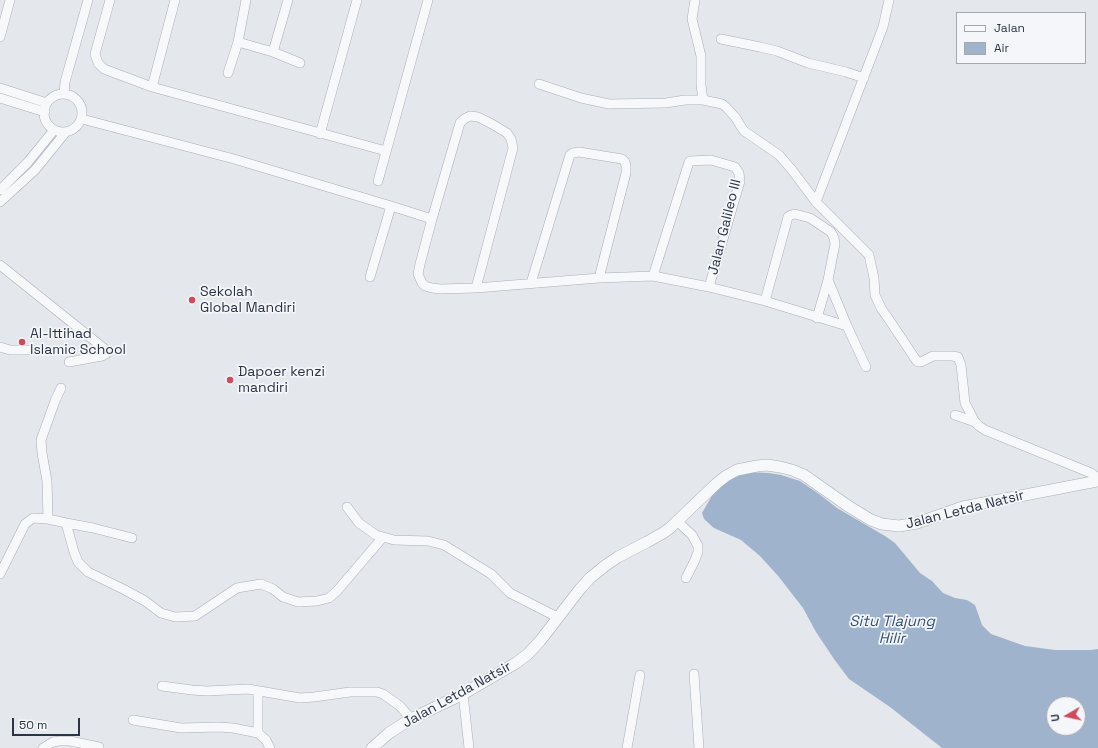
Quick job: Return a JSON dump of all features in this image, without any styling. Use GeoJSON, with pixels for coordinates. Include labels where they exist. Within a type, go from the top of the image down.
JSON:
{"type":"FeatureCollection","features":[{"type":"Feature","properties":{"kind":"street"},"geometry":{"type":"LineString","coordinates":[[0,37],[3,11],[10,0]]}},
{"type":"Feature","properties":{"kind":"street"},"geometry":{"type":"LineString","coordinates":[[64,94],[65,82],[88,0]]}},
{"type":"Feature","properties":{"kind":"street"},"geometry":{"type":"LineString","coordinates":[[110,0],[95,54],[98,63],[104,69],[152,86],[320,134],[386,151]]}},
{"type":"Feature","properties":{"kind":"street"},"geometry":{"type":"LineString","coordinates":[[152,86],[174,0]]}},
{"type":"Feature","properties":{"kind":"street"},"geometry":{"type":"LineString","coordinates":[[228,74],[238,42],[246,0]]}},
{"type":"Feature","properties":{"kind":"street"},"geometry":{"type":"LineString","coordinates":[[272,52],[288,0]]}},
{"type":"Feature","properties":{"kind":"street"},"geometry":{"type":"LineString","coordinates":[[320,134],[357,0]]}},
{"type":"Feature","properties":{"kind":"street"},"geometry":{"type":"LineString","coordinates":[[378,182],[428,0]]}},
{"type":"Feature","properties":{"kind":"street"},"geometry":{"type":"LineString","coordinates":[[695,0],[692,19],[701,56],[701,85],[703,100]]}},
{"type":"Feature","properties":{"kind":"street"},"geometry":{"type":"LineString","coordinates":[[816,202],[883,27],[889,0]]}},
{"type":"Feature","properties":{"kind":"street"},"geometry":{"type":"LineString","coordinates":[[721,39],[777,51],[808,63],[864,78]]}},
{"type":"Feature","properties":{"kind":"street"},"geometry":{"type":"LineString","coordinates":[[238,42],[272,52],[300,63]]}},
{"type":"Feature","properties":{"kind":"street"},"geometry":{"type":"LineString","coordinates":[[539,84],[581,98],[609,104],[653,102],[666,103],[685,100],[703,100],[726,106],[744,131],[752,138],[779,155],[816,202],[869,255],[874,278],[875,294],[887,317],[916,360],[921,362],[933,356],[958,357],[961,365],[965,403],[975,422],[985,430],[1091,473],[1098,479]]}},
{"type":"Feature","properties":{"kind":"street"},"geometry":{"type":"LineString","coordinates":[[0,88],[46,107]]}},
{"type":"Feature","properties":{"kind":"street"},"geometry":{"type":"LineString","coordinates":[[0,202],[35,170],[65,132],[78,125],[82,119],[81,106],[78,101],[74,97],[64,94],[55,96],[46,107],[45,118],[54,130],[65,132]]}},
{"type":"Feature","properties":{"kind":"street"},"geometry":{"type":"LineString","coordinates":[[0,98],[46,107]]}},
{"type":"Feature","properties":{"kind":"street"},"geometry":{"type":"LineString","coordinates":[[476,288],[513,148],[511,139],[507,133],[478,117],[470,116],[460,123],[420,264],[418,274],[425,286],[441,289],[476,288],[599,278],[653,276],[709,287],[764,301],[847,326]]}},
{"type":"Feature","properties":{"kind":"street"},"geometry":{"type":"LineString","coordinates":[[82,119],[234,160],[432,219]]}},
{"type":"Feature","properties":{"kind":"street"},"geometry":{"type":"LineString","coordinates":[[0,190],[28,162],[54,130]]}},
{"type":"Feature","properties":{"kind":"street"},"geometry":{"type":"LineString","coordinates":[[531,283],[570,155],[574,152],[622,159],[626,166],[626,173],[599,278]]}},
{"type":"Feature","properties":{"kind":"street","name":"Jalan Galileo III"},"geometry":{"type":"LineString","coordinates":[[653,276],[688,162],[711,160],[734,167],[739,173],[740,181],[709,287]]}},
{"type":"Feature","properties":{"kind":"street"},"geometry":{"type":"LineString","coordinates":[[370,277],[391,206]]}},
{"type":"Feature","properties":{"kind":"street"},"geometry":{"type":"LineString","coordinates":[[764,301],[788,217],[795,214],[810,218],[830,232],[834,238],[835,244],[828,280],[817,318]]}},
{"type":"Feature","properties":{"kind":"street"},"geometry":{"type":"LineString","coordinates":[[0,265],[106,350],[106,354],[102,356],[69,362]]}},
{"type":"Feature","properties":{"kind":"street"},"geometry":{"type":"LineString","coordinates":[[828,280],[866,367]]}},
{"type":"Feature","properties":{"kind":"street"},"geometry":{"type":"LineString","coordinates":[[0,347],[10,350],[33,350]]}},
{"type":"Feature","properties":{"kind":"street"},"geometry":{"type":"LineString","coordinates":[[48,518],[47,481],[41,440],[61,388]]}},
{"type":"Feature","properties":{"kind":"street"},"geometry":{"type":"LineString","coordinates":[[955,415],[975,422]]}},
{"type":"Feature","properties":{"kind":"street","name":"Jalan Letda Natsir"},"geometry":{"type":"LineString","coordinates":[[372,748],[389,733],[411,719],[463,694],[505,670],[528,654],[540,641],[580,589],[606,565],[656,538],[670,528],[716,484],[737,470],[767,465],[780,467],[804,475],[848,506],[871,520],[882,524],[898,526],[917,523],[963,507],[1098,479]]}},
{"type":"Feature","properties":{"kind":"street"},"geometry":{"type":"LineString","coordinates":[[347,507],[359,523],[376,535],[394,540],[428,540],[444,545],[491,574],[510,593],[557,617]]}},
{"type":"Feature","properties":{"kind":"street"},"geometry":{"type":"LineString","coordinates":[[0,574],[25,524],[33,518],[48,518],[132,538]]}},
{"type":"Feature","properties":{"kind":"street"},"geometry":{"type":"LineString","coordinates":[[677,521],[692,535],[698,546],[698,552],[686,578]]}},
{"type":"Feature","properties":{"kind":"street"},"geometry":{"type":"LineString","coordinates":[[66,523],[78,562],[88,572],[145,601],[162,613],[175,617],[195,616],[238,588],[261,584],[272,589],[283,597],[298,602],[317,601],[328,598],[337,592],[383,537]]}},
{"type":"Feature","properties":{"kind":"street"},"geometry":{"type":"LineString","coordinates":[[694,674],[699,748]]}},
{"type":"Feature","properties":{"kind":"street"},"geometry":{"type":"LineString","coordinates":[[627,748],[640,675]]}},
{"type":"Feature","properties":{"kind":"street"},"geometry":{"type":"LineString","coordinates":[[162,686],[207,691],[248,689],[300,698],[350,692],[377,692],[383,694],[400,706],[411,719]]}},
{"type":"Feature","properties":{"kind":"street"},"geometry":{"type":"LineString","coordinates":[[258,691],[258,734]]}},
{"type":"Feature","properties":{"kind":"street"},"geometry":{"type":"LineString","coordinates":[[463,694],[469,748]]}},
{"type":"Feature","properties":{"kind":"street"},"geometry":{"type":"LineString","coordinates":[[132,720],[181,728],[233,728],[258,734],[266,740],[270,748]]}},
{"type":"Feature","properties":{"kind":"street"},"geometry":{"type":"LineString","coordinates":[[44,748],[59,740],[100,746]]}},
{"type":"Feature","properties":{"kind":"water","name":"Situ Tlajung Hilir"},"geometry":{"type":"Polygon","coordinates":[[[746,472],[781,475],[800,481],[837,508],[895,543],[920,573],[932,581],[943,593],[955,598],[967,600],[975,605],[982,625],[991,634],[1025,646],[1055,650],[1098,649],[1098,748],[942,748],[890,707],[849,679],[816,632],[803,608],[779,577],[760,556],[741,540],[714,528],[704,519],[702,513],[713,494],[725,483],[746,472]]]}},
{"type":"Feature","properties":{"kind":"place","name":"Sekolah Global Mandiri"},"geometry":{"type":"Point","coordinates":[192,300]}},
{"type":"Feature","properties":{"kind":"place","name":"Al-Ittihad Islamic School"},"geometry":{"type":"Point","coordinates":[22,342]}},
{"type":"Feature","properties":{"kind":"place","name":"Dapoer kenzi mandiri"},"geometry":{"type":"Point","coordinates":[230,380]}}]}
